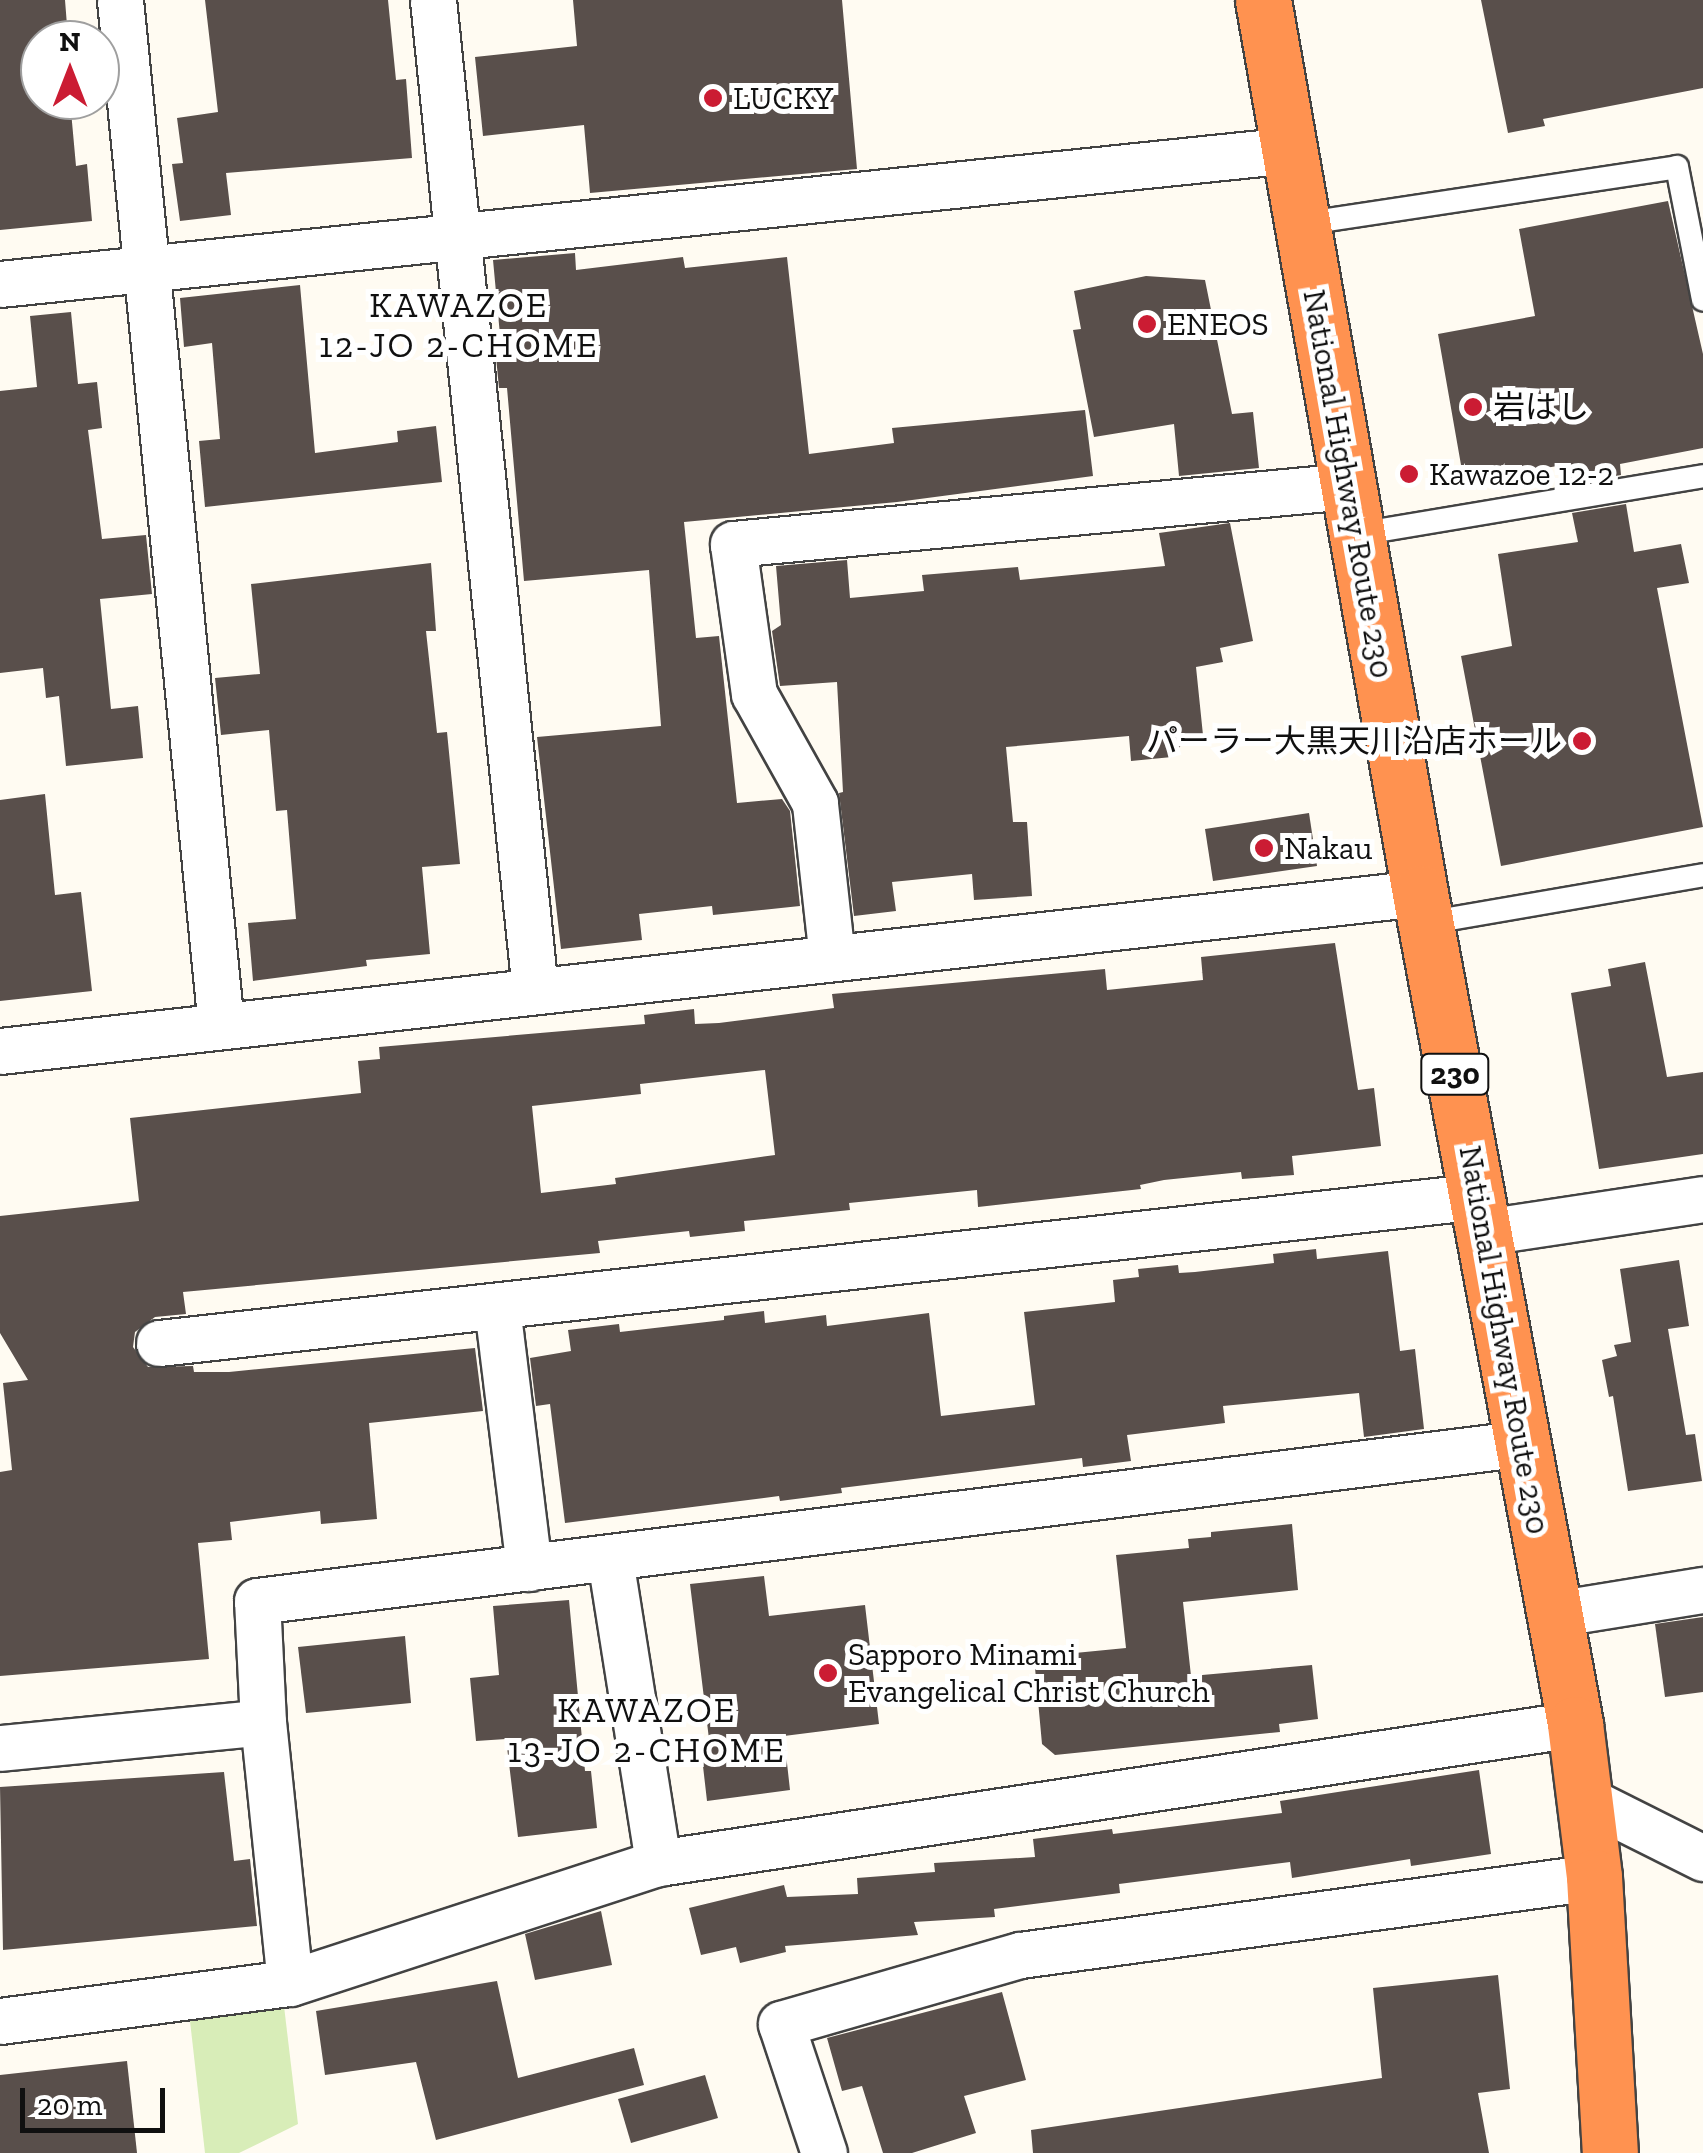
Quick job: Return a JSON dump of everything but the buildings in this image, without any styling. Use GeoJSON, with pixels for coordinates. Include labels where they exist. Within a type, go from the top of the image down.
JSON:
{"type":"FeatureCollection","features":[{"type":"Feature","properties":{"kind":"highway","name":"National Highway Route 230"},"geometry":{"type":"LineString","coordinates":[[1263,0],[1423,908],[1574,1724],[1594,1878],[1610,2153]]}},
{"type":"Feature","properties":{"kind":"street"},"geometry":{"type":"LineString","coordinates":[[120,0],[221,1026]]}},
{"type":"Feature","properties":{"kind":"street"},"geometry":{"type":"LineString","coordinates":[[433,0],[454,236],[535,992]]}},
{"type":"Feature","properties":{"kind":"street"},"geometry":{"type":"LineString","coordinates":[[0,284],[1289,150]]}},
{"type":"Feature","properties":{"kind":"street"},"geometry":{"type":"LineString","coordinates":[[832,958],[815,803],[754,694],[733,544],[1353,510]]}},
{"type":"Feature","properties":{"kind":"street"},"geometry":{"type":"LineString","coordinates":[[0,1052],[832,958],[1423,908]]}},
{"type":"Feature","properties":{"kind":"street"},"geometry":{"type":"LineString","coordinates":[[160,1342],[1482,1214],[1703,1199]]}},
{"type":"Feature","properties":{"kind":"street"},"geometry":{"type":"LineString","coordinates":[[497,1307],[529,1568]]}},
{"type":"Feature","properties":{"kind":"street"},"geometry":{"type":"LineString","coordinates":[[290,1982],[264,1722],[257,1602],[1524,1443]]}},
{"type":"Feature","properties":{"kind":"street"},"geometry":{"type":"LineString","coordinates":[[610,1558],[658,1863]]}},
{"type":"Feature","properties":{"kind":"street"},"geometry":{"type":"LineString","coordinates":[[1554,1614],[1703,1590]]}},
{"type":"Feature","properties":{"kind":"street"},"geometry":{"type":"LineString","coordinates":[[0,1748],[264,1722]]}},
{"type":"Feature","properties":{"kind":"street"},"geometry":{"type":"LineString","coordinates":[[0,2021],[290,1982],[658,1863],[1574,1724]]}},
{"type":"Feature","properties":{"kind":"street"},"geometry":{"type":"LineString","coordinates":[[1585,1799],[1703,1858]]}},
{"type":"Feature","properties":{"kind":"street"},"geometry":{"type":"LineString","coordinates":[[824,2153],[781,2024],[1020,1955],[1594,1878]]}},
{"type":"Feature","properties":{"kind":"lane"},"geometry":{"type":"LineString","coordinates":[[1301,224],[1677,167],[1703,298]]}},
{"type":"Feature","properties":{"kind":"lane"},"geometry":{"type":"LineString","coordinates":[[1353,510],[1703,476]]}},
{"type":"Feature","properties":{"kind":"lane"},"geometry":{"type":"LineString","coordinates":[[1423,908],[1703,875]]}},
{"type":"Feature","properties":{"kind":"green space"},"geometry":{"type":"Polygon","coordinates":[[[284,2006],[298,2124],[239,2153],[205,2153],[190,2021],[284,2006]]]}},
{"type":"Feature","properties":{"kind":"place","name":"LUCKY"},"geometry":{"type":"Point","coordinates":[713,98]}},
{"type":"Feature","properties":{"kind":"place","name":"ENEOS"},"geometry":{"type":"Point","coordinates":[1147,324]}},
{"type":"Feature","properties":{"kind":"place","name":"岩はし"},"geometry":{"type":"Point","coordinates":[1473,407]}},
{"type":"Feature","properties":{"kind":"place","name":"Kawazoe 12-2"},"geometry":{"type":"Point","coordinates":[1409,474]}},
{"type":"Feature","properties":{"kind":"place","name":"パーラー大黒天川沿店ホール"},"geometry":{"type":"Point","coordinates":[1582,741]}},
{"type":"Feature","properties":{"kind":"place","name":"Nakau"},"geometry":{"type":"Point","coordinates":[1264,848]}},
{"type":"Feature","properties":{"kind":"place","name":"Sapporo Minami Evangelical Christ Church"},"geometry":{"type":"Point","coordinates":[828,1673]}},
{"type":"Feature","properties":{"kind":"district","name":"KAWAZOE 12-JO 2-CHOME"},"geometry":{"type":"Point","coordinates":[459,325]}},
{"type":"Feature","properties":{"kind":"district","name":"KAWAZOE 13-JO 2-CHOME"},"geometry":{"type":"Point","coordinates":[647,1730]}}]}
